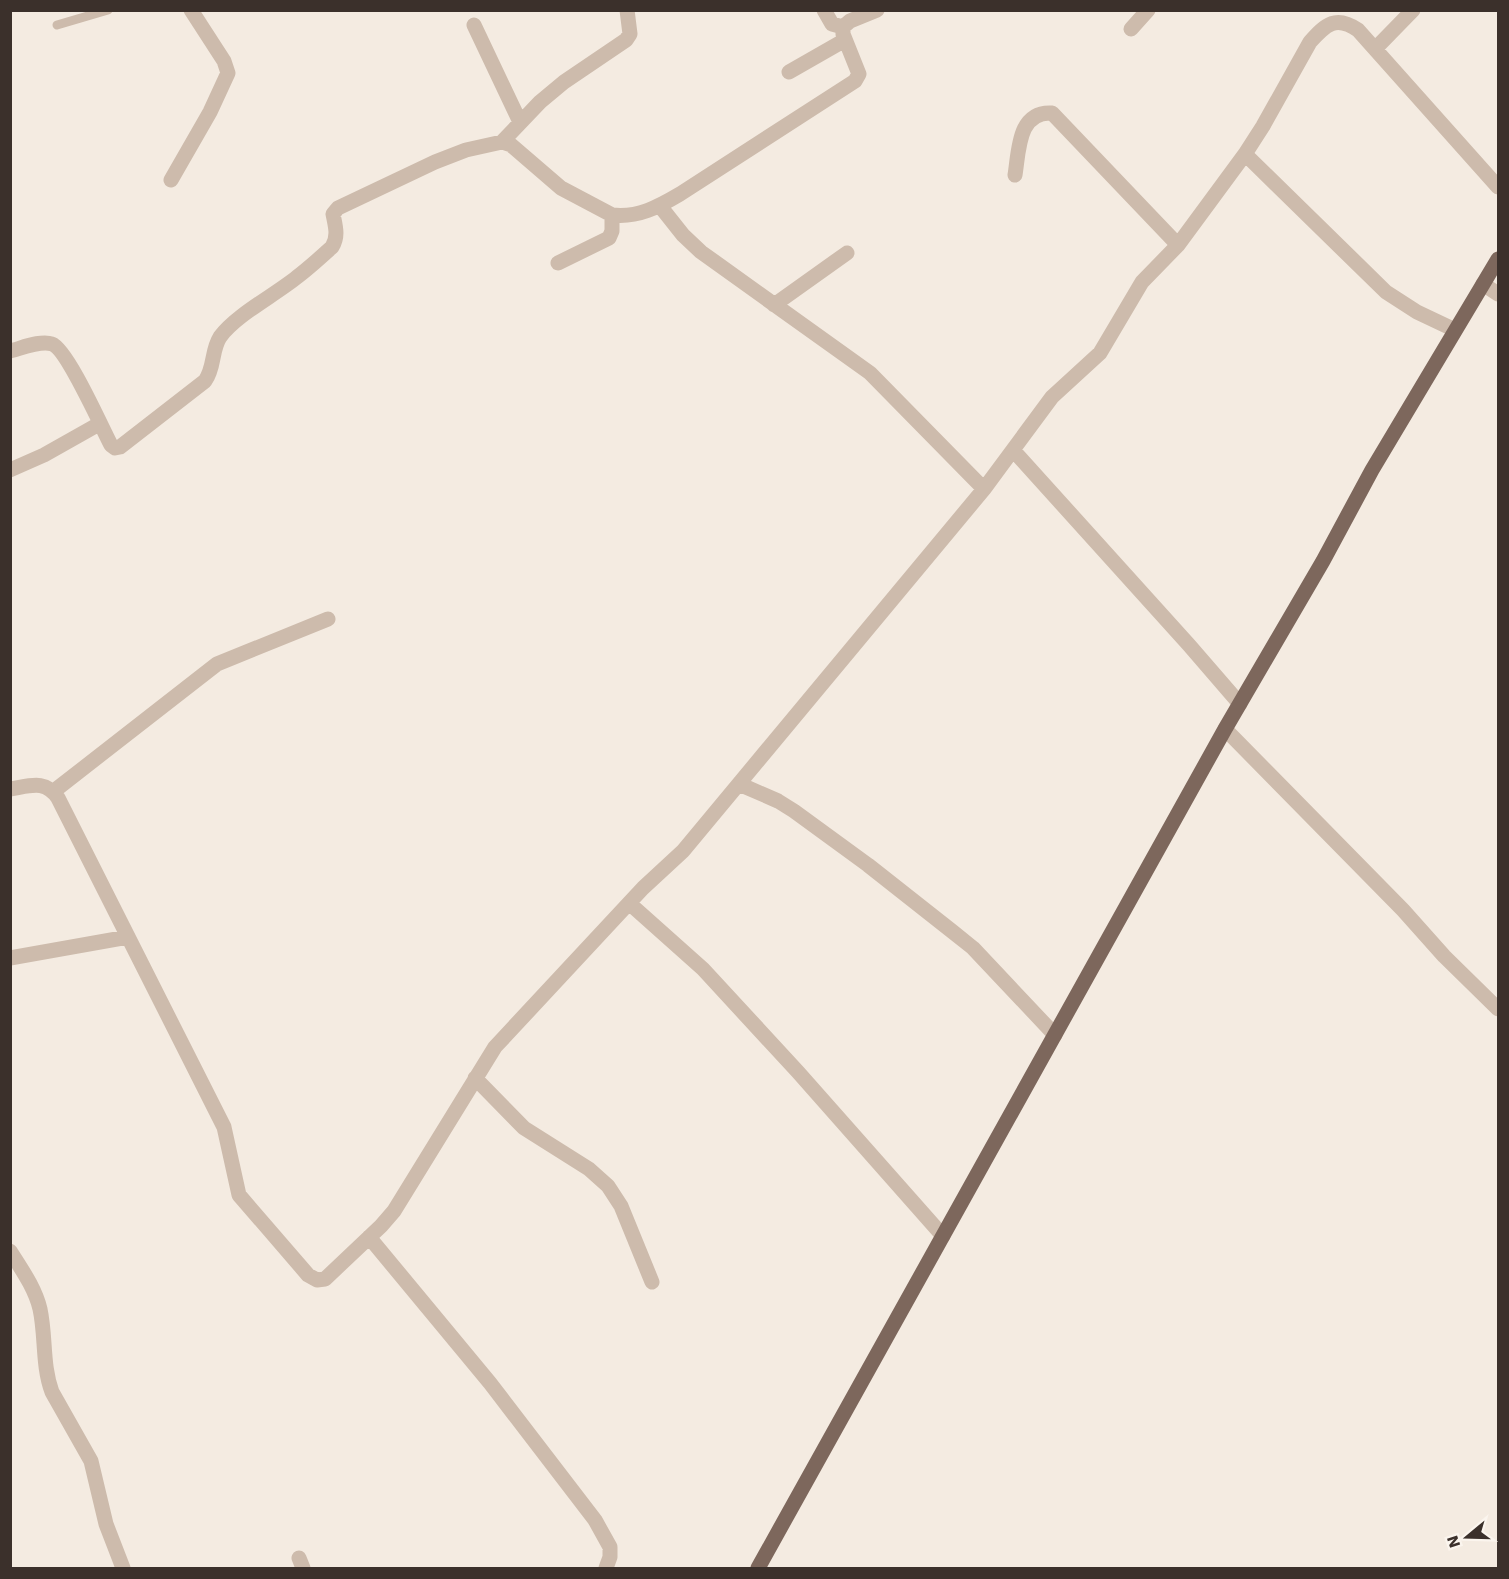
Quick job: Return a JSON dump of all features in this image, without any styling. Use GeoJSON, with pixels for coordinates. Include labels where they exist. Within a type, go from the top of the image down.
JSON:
{"type":"FeatureCollection","features":[{"type":"Feature","properties":{"kind":"main road"},"geometry":{"type":"LineString","coordinates":[[758,1569],[1225,729],[1323,561],[1372,470],[1498,259]]}},
{"type":"Feature","properties":{"kind":"street"},"geometry":{"type":"LineString","coordinates":[[171,180],[210,112],[228,73],[224,61],[191,10]]}},
{"type":"Feature","properties":{"kind":"street"},"geometry":{"type":"LineString","coordinates":[[502,142],[520,122],[564,82],[626,40],[630,34],[627,10]]}},
{"type":"Feature","properties":{"kind":"street"},"geometry":{"type":"LineString","coordinates":[[10,351],[46,343],[56,346],[68,361],[111,446],[120,447],[205,381],[210,374],[214,349],[229,327],[298,277],[332,247],[337,234],[333,214],[338,208],[435,162],[487,144],[502,142],[511,145],[561,188],[612,215],[633,215],[649,211],[855,81],[859,74],[844,34],[832,24],[824,10]]}},
{"type":"Feature","properties":{"kind":"street"},"geometry":{"type":"LineString","coordinates":[[789,72],[844,34],[850,21],[877,10]]}},
{"type":"Feature","properties":{"kind":"street"},"geometry":{"type":"LineString","coordinates":[[1131,29],[1148,10]]}},
{"type":"Feature","properties":{"kind":"street"},"geometry":{"type":"LineString","coordinates":[[1375,49],[1413,10]]}},
{"type":"Feature","properties":{"kind":"street"},"geometry":{"type":"LineString","coordinates":[[10,789],[41,785],[54,791],[224,1127],[229,1141],[238,1190],[243,1200],[308,1275],[317,1280],[325,1278],[394,1211],[495,1047],[629,903],[684,851],[984,489],[1052,397],[1100,352],[1142,282],[1178,245],[1245,154],[1310,42],[1319,32],[1330,23],[1341,22],[1358,30],[1498,187]]}},
{"type":"Feature","properties":{"kind":"street"},"geometry":{"type":"LineString","coordinates":[[474,25],[520,122]]}},
{"type":"Feature","properties":{"kind":"street"},"geometry":{"type":"LineString","coordinates":[[1015,175],[1022,132],[1026,123],[1044,112],[1052,112],[1178,245]]}},
{"type":"Feature","properties":{"kind":"street"},"geometry":{"type":"LineString","coordinates":[[1245,154],[1386,292],[1417,312],[1455,330]]}},
{"type":"Feature","properties":{"kind":"street"},"geometry":{"type":"LineString","coordinates":[[660,206],[683,235],[701,252],[870,373],[984,489]]}},
{"type":"Feature","properties":{"kind":"street"},"geometry":{"type":"LineString","coordinates":[[558,262],[609,238],[612,231],[612,215]]}},
{"type":"Feature","properties":{"kind":"street"},"geometry":{"type":"LineString","coordinates":[[774,304],[847,253]]}},
{"type":"Feature","properties":{"kind":"street"},"geometry":{"type":"LineString","coordinates":[[1483,284],[1498,294]]}},
{"type":"Feature","properties":{"kind":"street"},"geometry":{"type":"LineString","coordinates":[[10,470],[44,455],[99,424]]}},
{"type":"Feature","properties":{"kind":"street"},"geometry":{"type":"LineString","coordinates":[[1013,450],[1240,704]]}},
{"type":"Feature","properties":{"kind":"street"},"geometry":{"type":"LineString","coordinates":[[54,791],[217,664],[328,619]]}},
{"type":"Feature","properties":{"kind":"street"},"geometry":{"type":"LineString","coordinates":[[1225,729],[1498,1009]]}},
{"type":"Feature","properties":{"kind":"street"},"geometry":{"type":"LineString","coordinates":[[739,784],[778,801],[794,811],[868,865],[953,932],[973,948],[1055,1035]]}},
{"type":"Feature","properties":{"kind":"street"},"geometry":{"type":"LineString","coordinates":[[629,903],[703,969],[944,1236]]}},
{"type":"Feature","properties":{"kind":"street"},"geometry":{"type":"LineString","coordinates":[[10,958],[129,937]]}},
{"type":"Feature","properties":{"kind":"street"},"geometry":{"type":"LineString","coordinates":[[475,1078],[524,1128],[590,1169],[608,1186],[621,1206],[652,1282]]}},
{"type":"Feature","properties":{"kind":"street"},"geometry":{"type":"LineString","coordinates":[[369,1237],[490,1383],[595,1520],[610,1547],[606,1569]]}},
{"type":"Feature","properties":{"kind":"street"},"geometry":{"type":"LineString","coordinates":[[10,1251],[36,1295],[42,1319],[48,1382],[91,1461],[106,1524],[123,1569]]}},
{"type":"Feature","properties":{"kind":"lane"},"geometry":{"type":"LineString","coordinates":[[57,25],[108,10]]}}]}
